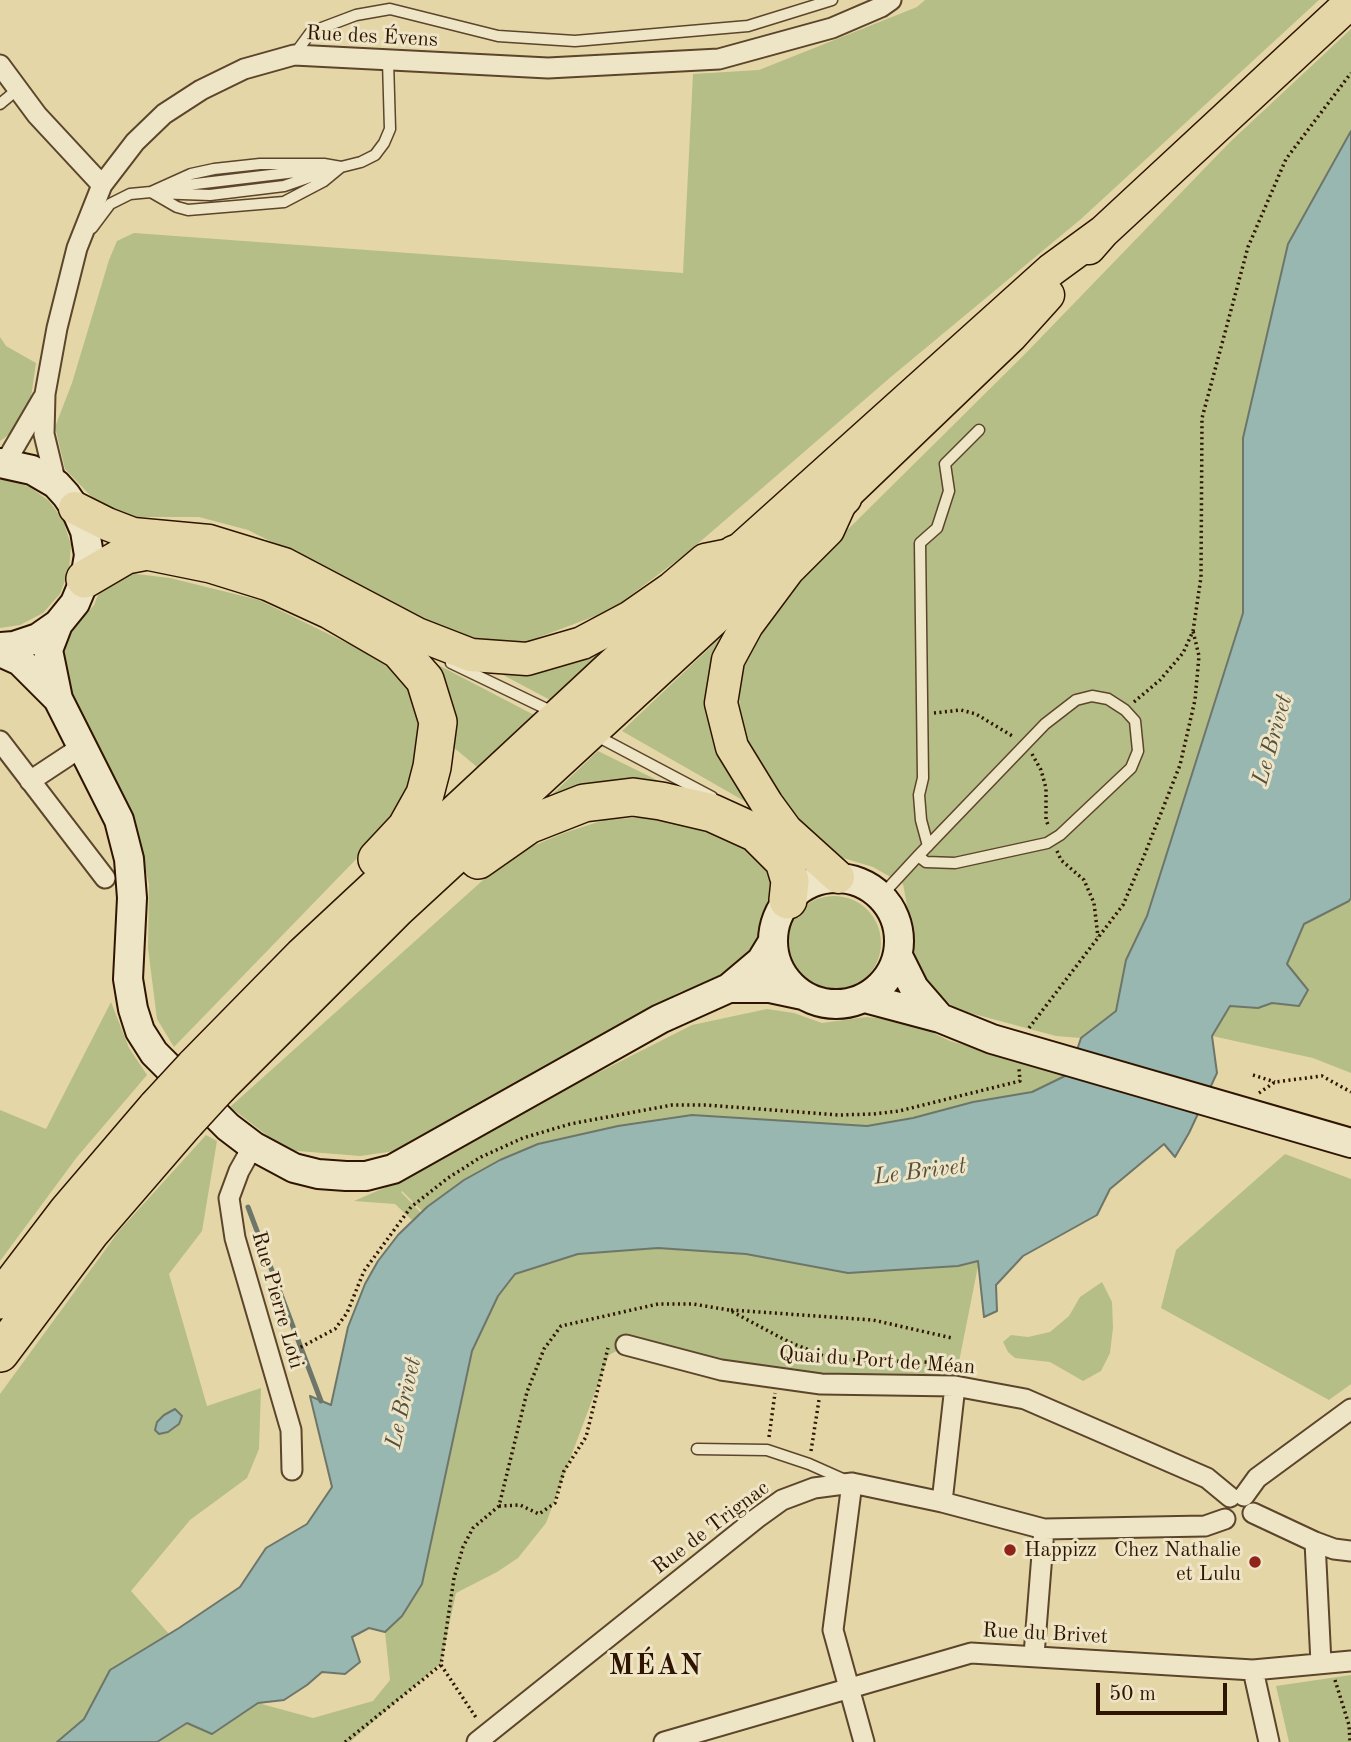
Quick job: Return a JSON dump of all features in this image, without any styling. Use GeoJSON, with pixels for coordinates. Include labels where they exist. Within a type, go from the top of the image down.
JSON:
{"type":"FeatureCollection","features":[{"type":"Feature","properties":{"kind":"highway"},"geometry":{"type":"LineString","coordinates":[[0,1300],[68,1211],[171,1114],[313,968],[574,724],[843,497]]}},
{"type":"Feature","properties":{"kind":"highway"},"geometry":{"type":"LineString","coordinates":[[85,579],[126,555],[147,551],[211,564],[269,582],[330,610],[399,650],[425,680],[438,722],[425,794],[406,828],[313,928],[313,968]]}},
{"type":"Feature","properties":{"kind":"highway"},"geometry":{"type":"LineString","coordinates":[[574,724],[735,554]]}},
{"type":"Feature","properties":{"kind":"highway"},"geometry":{"type":"LineString","coordinates":[[313,968],[354,967],[428,900],[502,842],[528,825],[584,803],[633,797],[688,806],[737,822],[757,833],[784,861],[790,881],[788,900]]}},
{"type":"Feature","properties":{"kind":"highway"},"geometry":{"type":"LineString","coordinates":[[0,1353],[90,1233],[171,1114]]}},
{"type":"Feature","properties":{"kind":"main road"},"geometry":{"type":"LineString","coordinates":[[838,877],[786,830],[732,747],[721,703],[728,660],[747,625],[788,570],[828,530],[843,497],[1011,336],[1103,232],[1351,2]]}},
{"type":"Feature","properties":{"kind":"main road"},"geometry":{"type":"LineString","coordinates":[[3,463],[32,470],[107,524],[133,534],[209,541],[284,564],[429,647],[471,655],[527,659],[582,643],[640,610],[705,560],[735,554],[1051,270],[1103,232]]}},
{"type":"Feature","properties":{"kind":"main road"},"geometry":{"type":"LineString","coordinates":[[0,649],[38,638],[58,624],[75,603],[85,579],[89,555],[85,531],[66,496]]}},
{"type":"Feature","properties":{"kind":"main road"},"geometry":{"type":"LineString","coordinates":[[58,624],[48,650],[58,699],[119,820],[129,859],[132,898],[128,979],[140,1031],[154,1053],[228,1126],[253,1146],[293,1168],[318,1174],[366,1176],[393,1168],[660,1019],[729,988],[761,961],[772,943],[779,913],[788,900],[802,887],[820,879],[838,877],[869,886],[881,896],[894,914],[899,935],[898,956],[891,973],[880,987],[865,998],[834,1005],[770,988],[729,988]]}},
{"type":"Feature","properties":{"kind":"main road"},"geometry":{"type":"LineString","coordinates":[[0,649],[20,661],[58,699]]}},
{"type":"Feature","properties":{"kind":"main road"},"geometry":{"type":"LineString","coordinates":[[772,943],[777,963],[787,981],[803,995]]}},
{"type":"Feature","properties":{"kind":"main road"},"geometry":{"type":"LineString","coordinates":[[898,956],[914,988],[940,1018]]}},
{"type":"Feature","properties":{"kind":"main road"},"geometry":{"type":"LineString","coordinates":[[865,998],[940,1018],[979,1035],[1020,1048],[1351,1143]]}},
{"type":"Feature","properties":{"kind":"street","name":"Rue des Évens"},"geometry":{"type":"LineString","coordinates":[[66,496],[44,434],[45,394],[57,328],[77,248],[102,185],[135,142],[164,114],[201,90],[244,69],[294,55],[548,68],[719,59],[832,28],[891,0]]}},
{"type":"Feature","properties":{"kind":"street"},"geometry":{"type":"LineString","coordinates":[[0,65],[46,125],[102,185]]}},
{"type":"Feature","properties":{"kind":"street","name":"Rue des Évens"},"geometry":{"type":"LineString","coordinates":[[3,463],[45,394]]}},
{"type":"Feature","properties":{"kind":"street"},"geometry":{"type":"LineString","coordinates":[[0,741],[105,878]]}},
{"type":"Feature","properties":{"kind":"street"},"geometry":{"type":"LineString","coordinates":[[30,781],[83,746]]}},
{"type":"Feature","properties":{"kind":"street","name":"Rue Pierre Loti"},"geometry":{"type":"LineString","coordinates":[[253,1146],[239,1171],[229,1198],[234,1238],[291,1430],[292,1470]]}},
{"type":"Feature","properties":{"kind":"street","name":"Quai du Port de Méan"},"geometry":{"type":"LineString","coordinates":[[626,1345],[720,1370],[821,1384],[955,1385],[1025,1399],[1207,1478],[1242,1502]]}},
{"type":"Feature","properties":{"kind":"street"},"geometry":{"type":"LineString","coordinates":[[942,1502],[955,1385]]}},
{"type":"Feature","properties":{"kind":"street"},"geometry":{"type":"LineString","coordinates":[[1225,1519],[1222,1509],[1242,1502],[1257,1478],[1351,1409]]}},
{"type":"Feature","properties":{"kind":"street"},"geometry":{"type":"LineString","coordinates":[[852,1483],[833,1630],[863,1742]]}},
{"type":"Feature","properties":{"kind":"street","name":"Rue de Trignac"},"geometry":{"type":"LineString","coordinates":[[478,1737],[782,1500],[814,1488],[852,1483],[942,1502],[1044,1529],[1205,1526],[1225,1519],[1238,1526],[1248,1522],[1242,1502]]}},
{"type":"Feature","properties":{"kind":"street"},"geometry":{"type":"LineString","coordinates":[[1242,1502],[1315,1542],[1334,1549],[1351,1551]]}},
{"type":"Feature","properties":{"kind":"street"},"geometry":{"type":"LineString","coordinates":[[1034,1655],[1044,1529]]}},
{"type":"Feature","properties":{"kind":"street"},"geometry":{"type":"LineString","coordinates":[[1315,1542],[1328,1668]]}},
{"type":"Feature","properties":{"kind":"street","name":"Rue du Brivet"},"geometry":{"type":"LineString","coordinates":[[664,1742],[971,1653],[1253,1670],[1328,1668],[1351,1661]]}},
{"type":"Feature","properties":{"kind":"street"},"geometry":{"type":"LineString","coordinates":[[1253,1670],[1269,1742]]}},
{"type":"Feature","properties":{"kind":"lane"},"geometry":{"type":"LineString","coordinates":[[294,55],[311,32],[356,15],[390,9],[498,36],[575,41],[748,26],[832,0]]}},
{"type":"Feature","properties":{"kind":"lane"},"geometry":{"type":"LineString","coordinates":[[77,248],[110,204],[130,194],[151,192],[210,195],[284,186],[375,155],[390,129],[388,61]]}},
{"type":"Feature","properties":{"kind":"lane"},"geometry":{"type":"LineString","coordinates":[[0,104],[18,89]]}},
{"type":"Feature","properties":{"kind":"lane"},"geometry":{"type":"LineString","coordinates":[[151,192],[173,181],[214,169],[260,164],[324,164],[341,167]]}},
{"type":"Feature","properties":{"kind":"lane"},"geometry":{"type":"LineString","coordinates":[[151,192],[177,207],[188,210],[284,202],[324,181],[341,167]]}},
{"type":"Feature","properties":{"kind":"lane"},"geometry":{"type":"LineString","coordinates":[[928,846],[921,820],[919,795],[923,778],[920,543],[937,527],[950,491],[945,464],[979,430]]}},
{"type":"Feature","properties":{"kind":"lane"},"geometry":{"type":"LineString","coordinates":[[429,647],[711,797],[737,822]]}},
{"type":"Feature","properties":{"kind":"lane"},"geometry":{"type":"LineString","coordinates":[[881,896],[918,856],[1024,746],[1052,718],[1076,700],[1092,696],[1108,699],[1125,710],[1135,721],[1138,751],[1131,768],[1047,843],[955,863],[926,862],[918,856]]}},
{"type":"Feature","properties":{"kind":"lane"},"geometry":{"type":"LineString","coordinates":[[697,1449],[767,1450],[809,1464],[852,1483]]}},
{"type":"Feature","properties":{"kind":"path"},"geometry":{"type":"LineString","coordinates":[[1125,710],[1160,680],[1183,653],[1193,631],[1200,577],[1202,418],[1248,247],[1286,159],[1351,73]]}},
{"type":"Feature","properties":{"kind":"path"},"geometry":{"type":"LineString","coordinates":[[1020,1048],[1123,905],[1180,765],[1195,700],[1199,656],[1193,631]]}},
{"type":"Feature","properties":{"kind":"path"},"geometry":{"type":"LineString","coordinates":[[922,714],[961,710],[976,713],[1005,730],[1033,754],[1046,788],[1046,820],[1061,860],[1084,880],[1094,903],[1098,937]]}},
{"type":"Feature","properties":{"kind":"path"},"geometry":{"type":"LineString","coordinates":[[1253,1075],[1275,1082],[1322,1076],[1351,1092]]}},
{"type":"Feature","properties":{"kind":"path"},"geometry":{"type":"LineString","coordinates":[[295,1351],[335,1329],[347,1313],[364,1271],[421,1198],[496,1149],[523,1138],[603,1118],[672,1105],[839,1115],[873,1114],[899,1111],[1020,1081]]}},
{"type":"Feature","properties":{"kind":"path"},"geometry":{"type":"LineString","coordinates":[[1235,1109],[1275,1082]]}},
{"type":"Feature","properties":{"kind":"path"},"geometry":{"type":"LineString","coordinates":[[478,1737],[441,1665],[454,1578],[463,1547],[473,1528],[499,1506],[527,1392],[544,1349],[562,1326],[658,1304],[693,1304],[729,1310],[873,1320],[952,1338]]}},
{"type":"Feature","properties":{"kind":"path"},"geometry":{"type":"LineString","coordinates":[[729,1310],[789,1342],[831,1359],[951,1363]]}},
{"type":"Feature","properties":{"kind":"path"},"geometry":{"type":"LineString","coordinates":[[499,1506],[520,1506],[540,1514],[555,1503],[564,1471],[586,1437],[610,1342],[626,1345]]}},
{"type":"Feature","properties":{"kind":"path"},"geometry":{"type":"LineString","coordinates":[[767,1450],[778,1378]]}},
{"type":"Feature","properties":{"kind":"path"},"geometry":{"type":"LineString","coordinates":[[809,1464],[821,1384]]}},
{"type":"Feature","properties":{"kind":"path"},"geometry":{"type":"LineString","coordinates":[[345,1742],[441,1665]]}},
{"type":"Feature","properties":{"kind":"path"},"geometry":{"type":"LineString","coordinates":[[1328,1668],[1350,1725],[1349,1742]]}},
{"type":"Feature","properties":{"kind":"green space"},"geometry":{"type":"Polygon","coordinates":[[[925,0],[1319,0],[1081,219],[892,376],[687,553],[611,610],[529,641],[469,641],[248,530],[199,517],[129,517],[105,511],[65,469],[55,427],[72,383],[117,241],[134,233],[683,273],[693,74],[759,70],[917,7],[925,0]]]}},
{"type":"Feature","properties":{"kind":"green space"},"geometry":{"type":"Polygon","coordinates":[[[1351,29],[1351,131],[1288,244],[1243,438],[1243,613],[1147,916],[1126,960],[1116,1011],[1081,1038],[1056,1036],[955,1009],[918,969],[911,948],[903,884],[873,867],[840,857],[802,836],[739,728],[740,670],[769,620],[817,560],[1024,355],[1230,142],[1351,29]]]}},
{"type":"Feature","properties":{"kind":"green space"},"geometry":{"type":"Polygon","coordinates":[[[0,337],[6,346],[36,363],[30,404],[11,433],[0,441],[0,337]]]}},
{"type":"Feature","properties":{"kind":"green space"},"geometry":{"type":"Polygon","coordinates":[[[1351,434],[1351,1073],[1313,1058],[1212,1036],[1231,1006],[1258,1008],[1351,434]]]}},
{"type":"Feature","properties":{"kind":"green space"},"geometry":{"type":"Polygon","coordinates":[[[0,480],[30,487],[49,501],[63,520],[71,545],[69,570],[60,594],[43,613],[20,625],[0,628],[0,480]]]}},
{"type":"Feature","properties":{"kind":"green space"},"geometry":{"type":"Polygon","coordinates":[[[128,573],[170,578],[259,600],[357,648],[398,673],[422,715],[422,759],[397,817],[174,1047],[157,1019],[148,948],[149,885],[135,820],[56,664],[60,645],[94,605],[101,587],[128,573]]]}},
{"type":"Feature","properties":{"kind":"green space"},"geometry":{"type":"Polygon","coordinates":[[[737,622],[710,724],[724,766],[748,797],[746,802],[622,731],[737,622]]]}},
{"type":"Feature","properties":{"kind":"green space"},"geometry":{"type":"Polygon","coordinates":[[[625,631],[552,701],[490,668],[625,631]]]}},
{"type":"Feature","properties":{"kind":"green space"},"geometry":{"type":"Polygon","coordinates":[[[423,657],[536,716],[477,767],[452,746],[423,657]]]}},
{"type":"Feature","properties":{"kind":"green space"},"geometry":{"type":"Polygon","coordinates":[[[598,751],[673,788],[541,805],[598,751]]]}},
{"type":"Feature","properties":{"kind":"green space"},"geometry":{"type":"Polygon","coordinates":[[[646,817],[689,821],[724,833],[764,863],[770,874],[776,903],[760,947],[749,961],[711,984],[680,992],[402,1150],[360,1156],[286,1150],[230,1107],[511,855],[604,820],[646,817]]]}},
{"type":"Feature","properties":{"kind":"green space"},"geometry":{"type":"Polygon","coordinates":[[[834,896],[852,899],[867,910],[878,925],[881,943],[878,961],[867,976],[852,987],[834,990],[816,987],[801,976],[790,961],[787,943],[790,925],[801,910],[816,899],[834,896]]]}},
{"type":"Feature","properties":{"kind":"green space"},"geometry":{"type":"Polygon","coordinates":[[[111,1002],[129,1048],[147,1075],[77,1157],[0,1261],[0,1110],[46,1129],[111,1002]]]}},
{"type":"Feature","properties":{"kind":"green space"},"geometry":{"type":"Polygon","coordinates":[[[767,1009],[794,1013],[822,1023],[866,1017],[908,1021],[950,1041],[1069,1074],[1032,1092],[973,1102],[912,1118],[867,1126],[692,1115],[618,1126],[538,1144],[500,1160],[464,1180],[422,1211],[402,1191],[421,1213],[413,1221],[395,1204],[354,1201],[414,1175],[487,1129],[692,1025],[767,1009]]]}},
{"type":"Feature","properties":{"kind":"green space"},"geometry":{"type":"Polygon","coordinates":[[[206,1135],[217,1141],[202,1231],[169,1274],[207,1406],[261,1388],[259,1449],[247,1478],[190,1520],[131,1591],[169,1634],[110,1670],[84,1719],[57,1742],[0,1742],[0,1394],[119,1231],[206,1135]]]}},
{"type":"Feature","properties":{"kind":"green space"},"geometry":{"type":"Polygon","coordinates":[[[1285,1154],[1351,1179],[1351,1384],[1329,1400],[1161,1308],[1176,1250],[1285,1154]]]}},
{"type":"Feature","properties":{"kind":"green space"},"geometry":{"type":"Polygon","coordinates":[[[658,1248],[746,1254],[848,1273],[958,1266],[979,1261],[956,1377],[779,1376],[706,1355],[626,1346],[609,1355],[546,1523],[518,1558],[456,1593],[441,1663],[350,1742],[157,1742],[187,1723],[212,1734],[258,1703],[313,1718],[373,1701],[390,1680],[385,1632],[422,1584],[472,1351],[498,1296],[515,1274],[578,1254],[658,1248]]]}},
{"type":"Feature","properties":{"kind":"green space"},"geometry":{"type":"Polygon","coordinates":[[[1102,1282],[1112,1302],[1113,1328],[1110,1353],[1101,1371],[1083,1381],[1050,1362],[1015,1358],[1008,1352],[1003,1342],[1011,1335],[1028,1337],[1050,1332],[1069,1316],[1080,1297],[1102,1282]]]}},
{"type":"Feature","properties":{"kind":"green space"},"geometry":{"type":"Polygon","coordinates":[[[1351,1675],[1351,1742],[1289,1742],[1276,1686],[1351,1675]]]}},
{"type":"Feature","properties":{"kind":"water","name":"Le Brivet"},"geometry":{"type":"Polygon","coordinates":[[[1351,131],[1351,898],[1304,924],[1287,964],[1308,990],[1299,1006],[1272,1003],[1258,1008],[1230,1006],[1212,1036],[1217,1073],[1175,1157],[1164,1144],[1110,1189],[1097,1215],[1023,1256],[996,1285],[997,1311],[984,1317],[978,1261],[958,1266],[848,1273],[746,1254],[658,1248],[578,1254],[515,1274],[498,1296],[472,1351],[422,1584],[402,1616],[385,1632],[369,1628],[352,1637],[360,1662],[345,1674],[322,1672],[284,1700],[258,1703],[212,1734],[187,1723],[157,1742],[57,1742],[84,1719],[110,1670],[240,1587],[266,1548],[307,1524],[332,1487],[310,1396],[331,1405],[348,1327],[365,1284],[378,1261],[398,1235],[427,1207],[464,1180],[500,1160],[538,1144],[618,1126],[692,1115],[867,1126],[913,1118],[973,1102],[1032,1092],[1069,1074],[1081,1038],[1116,1011],[1126,960],[1147,916],[1243,613],[1243,438],[1288,244],[1351,131]]]}},
{"type":"Feature","properties":{"kind":"water"},"geometry":{"type":"Polygon","coordinates":[[[175,1409],[182,1416],[179,1424],[168,1432],[159,1434],[155,1430],[157,1422],[175,1409]]]}},
{"type":"Feature","properties":{"kind":"waterway"},"geometry":{"type":"LineString","coordinates":[[248,1207],[321,1401]]}},
{"type":"Feature","properties":{"kind":"place","name":"Happizz"},"geometry":{"type":"Point","coordinates":[1010,1550]}},
{"type":"Feature","properties":{"kind":"place","name":"Chez Nathalie et Lulu"},"geometry":{"type":"Point","coordinates":[1255,1562]}},
{"type":"Feature","properties":{"kind":"district","name":"MÉAN"},"geometry":{"type":"Point","coordinates":[656,1667]}}]}
